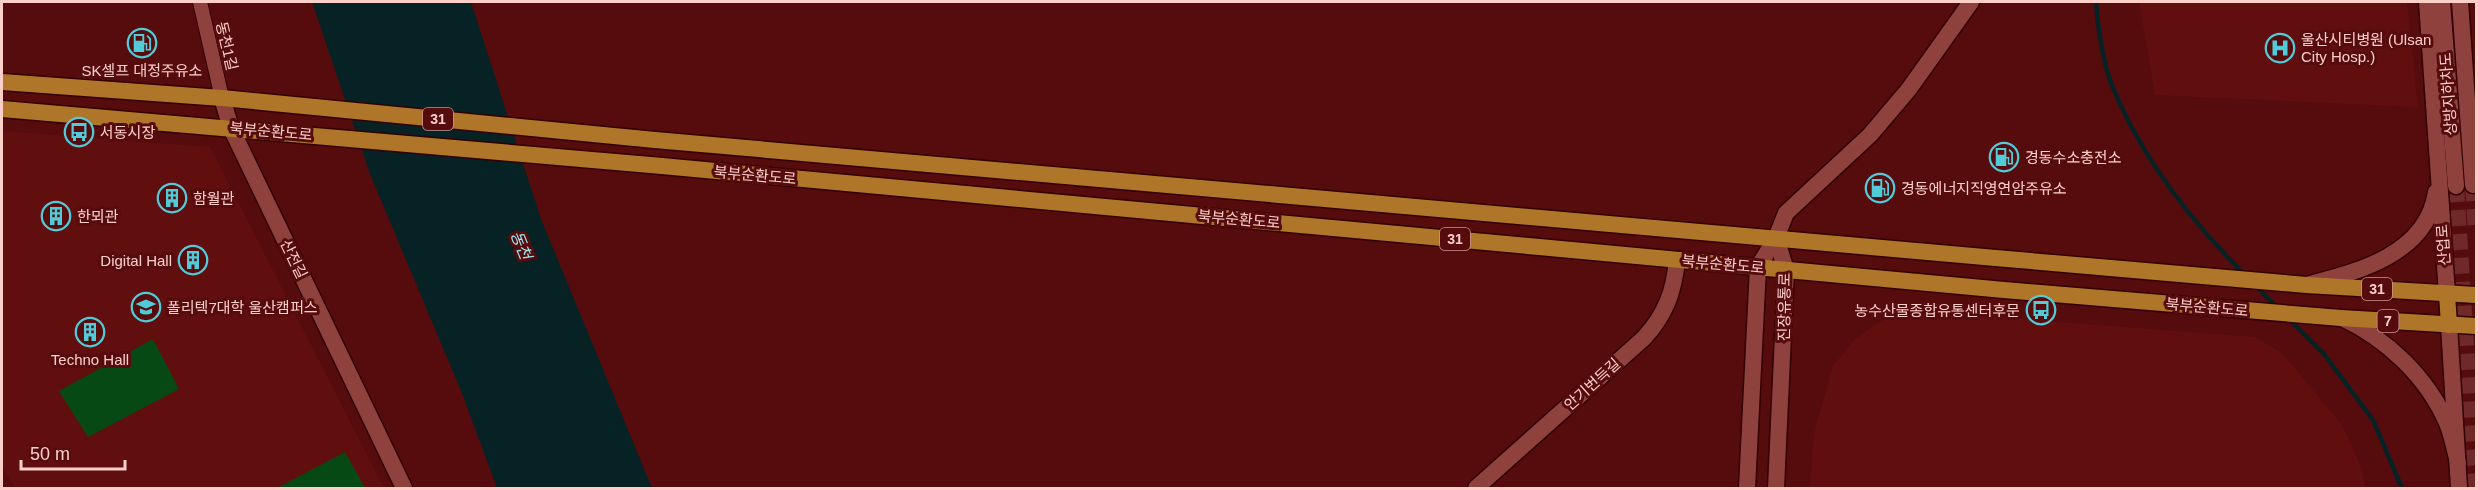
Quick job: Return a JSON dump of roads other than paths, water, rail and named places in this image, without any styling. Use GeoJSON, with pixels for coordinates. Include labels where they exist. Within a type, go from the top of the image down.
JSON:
{"type":"FeatureCollection","features":[{"type":"Feature","properties":{"kind":"main road","name":"북부순환도로"},"geometry":{"type":"LineString","coordinates":[[2,82],[222,98],[655,140],[2300,284],[2476,295]]}},
{"type":"Feature","properties":{"kind":"main road","name":"북부순환도로"},"geometry":{"type":"LineString","coordinates":[[2,109],[663,166],[1786,270],[2247,310],[2476,326]]}},
{"type":"Feature","properties":{"kind":"main road","name":"산업로"},"geometry":{"type":"LineString","coordinates":[[2447,294],[2449,325]]}},
{"type":"Feature","properties":{"kind":"street","name":"동천1길"},"geometry":{"type":"LineString","coordinates":[[200,2],[222,98]]}},
{"type":"Feature","properties":{"kind":"street"},"geometry":{"type":"LineString","coordinates":[[1776,238],[1785,213],[1870,135],[1914,82],[1971,2]]}},
{"type":"Feature","properties":{"kind":"street","name":"산업로"},"geometry":{"type":"LineString","coordinates":[[2427,2],[2447,294]]}},
{"type":"Feature","properties":{"kind":"street","name":"상방지하차도"},"geometry":{"type":"LineString","coordinates":[[2442,2],[2456,186]]}},
{"type":"Feature","properties":{"kind":"street"},"geometry":{"type":"LineString","coordinates":[[2460,2],[2473,185]]}},
{"type":"Feature","properties":{"kind":"street","name":"산전길"},"geometry":{"type":"LineString","coordinates":[[222,98],[231,128],[404,489]]}},
{"type":"Feature","properties":{"kind":"street"},"geometry":{"type":"LineString","coordinates":[[2300,284],[2372,265],[2390,256],[2404,245],[2430,213],[2439,176]]}},
{"type":"Feature","properties":{"kind":"street","name":"진장유통로"},"geometry":{"type":"LineString","coordinates":[[1747,489],[1758,267],[1776,238]]}},
{"type":"Feature","properties":{"kind":"street","name":"진장유통로"},"geometry":{"type":"LineString","coordinates":[[1776,238],[1786,270],[1776,489]]}},
{"type":"Feature","properties":{"kind":"street","name":"안기번득길"},"geometry":{"type":"LineString","coordinates":[[1476,489],[1659,322],[1675,283],[1677,260]]}},
{"type":"Feature","properties":{"kind":"street"},"geometry":{"type":"LineString","coordinates":[[2334,317],[2360,327],[2395,352],[2420,379],[2439,406],[2448,424],[2458,463]]}},
{"type":"Feature","properties":{"kind":"street","name":"산업로"},"geometry":{"type":"LineString","coordinates":[[2449,325],[2459,489]]}},
{"type":"Feature","properties":{"kind":"water","name":"동천"},"geometry":{"type":"Polygon","coordinates":[[[312,2],[471,2],[541,219],[652,488],[497,488],[461,391],[370,174],[312,2]]]}},
{"type":"Feature","properties":{"kind":"waterway"},"geometry":{"type":"LineString","coordinates":[[2096,2],[2101,43],[2108,73],[2136,136],[2168,186],[2186,209],[2245,275]]}},
{"type":"Feature","properties":{"kind":"waterway"},"geometry":{"type":"LineString","coordinates":[[2255,285],[2276,307]]}},
{"type":"Feature","properties":{"kind":"waterway"},"geometry":{"type":"LineString","coordinates":[[2289,319],[2324,354],[2373,420],[2402,488]]}},
{"type":"Feature","properties":{"kind":"tunnel"},"geometry":{"type":"LineString","coordinates":[[2473,185],[2476,233]]}},
{"type":"Feature","properties":{"kind":"tunnel"},"geometry":{"type":"LineString","coordinates":[[2456,186],[2475,488]]}},
{"type":"Feature","properties":{"kind":"place","name":"SK셀프 대정주유소"},"geometry":{"type":"Point","coordinates":[142,43]}},
{"type":"Feature","properties":{"kind":"place","name":"울산시티병원 (Ulsan City Hosp.)"},"geometry":{"type":"Point","coordinates":[2280,48]}},
{"type":"Feature","properties":{"kind":"place","name":"서동시장"},"geometry":{"type":"Point","coordinates":[79,132]}},
{"type":"Feature","properties":{"kind":"place","name":"경동수소충전소"},"geometry":{"type":"Point","coordinates":[2004,157]}},
{"type":"Feature","properties":{"kind":"place","name":"경동에너지직영연암주유소"},"geometry":{"type":"Point","coordinates":[1880,188]}},
{"type":"Feature","properties":{"kind":"place","name":"함월관"},"geometry":{"type":"Point","coordinates":[172,198]}},
{"type":"Feature","properties":{"kind":"place","name":"한뫼관"},"geometry":{"type":"Point","coordinates":[56,216]}},
{"type":"Feature","properties":{"kind":"place","name":"Digital Hall"},"geometry":{"type":"Point","coordinates":[193,260]}},
{"type":"Feature","properties":{"kind":"place","name":"폴리텍7대학 울산캠퍼스"},"geometry":{"type":"Point","coordinates":[146,307]}},
{"type":"Feature","properties":{"kind":"place","name":"농수산물종합유통센터후문"},"geometry":{"type":"Point","coordinates":[2041,310]}},
{"type":"Feature","properties":{"kind":"place","name":"Techno Hall"},"geometry":{"type":"Point","coordinates":[90,332]}}]}
